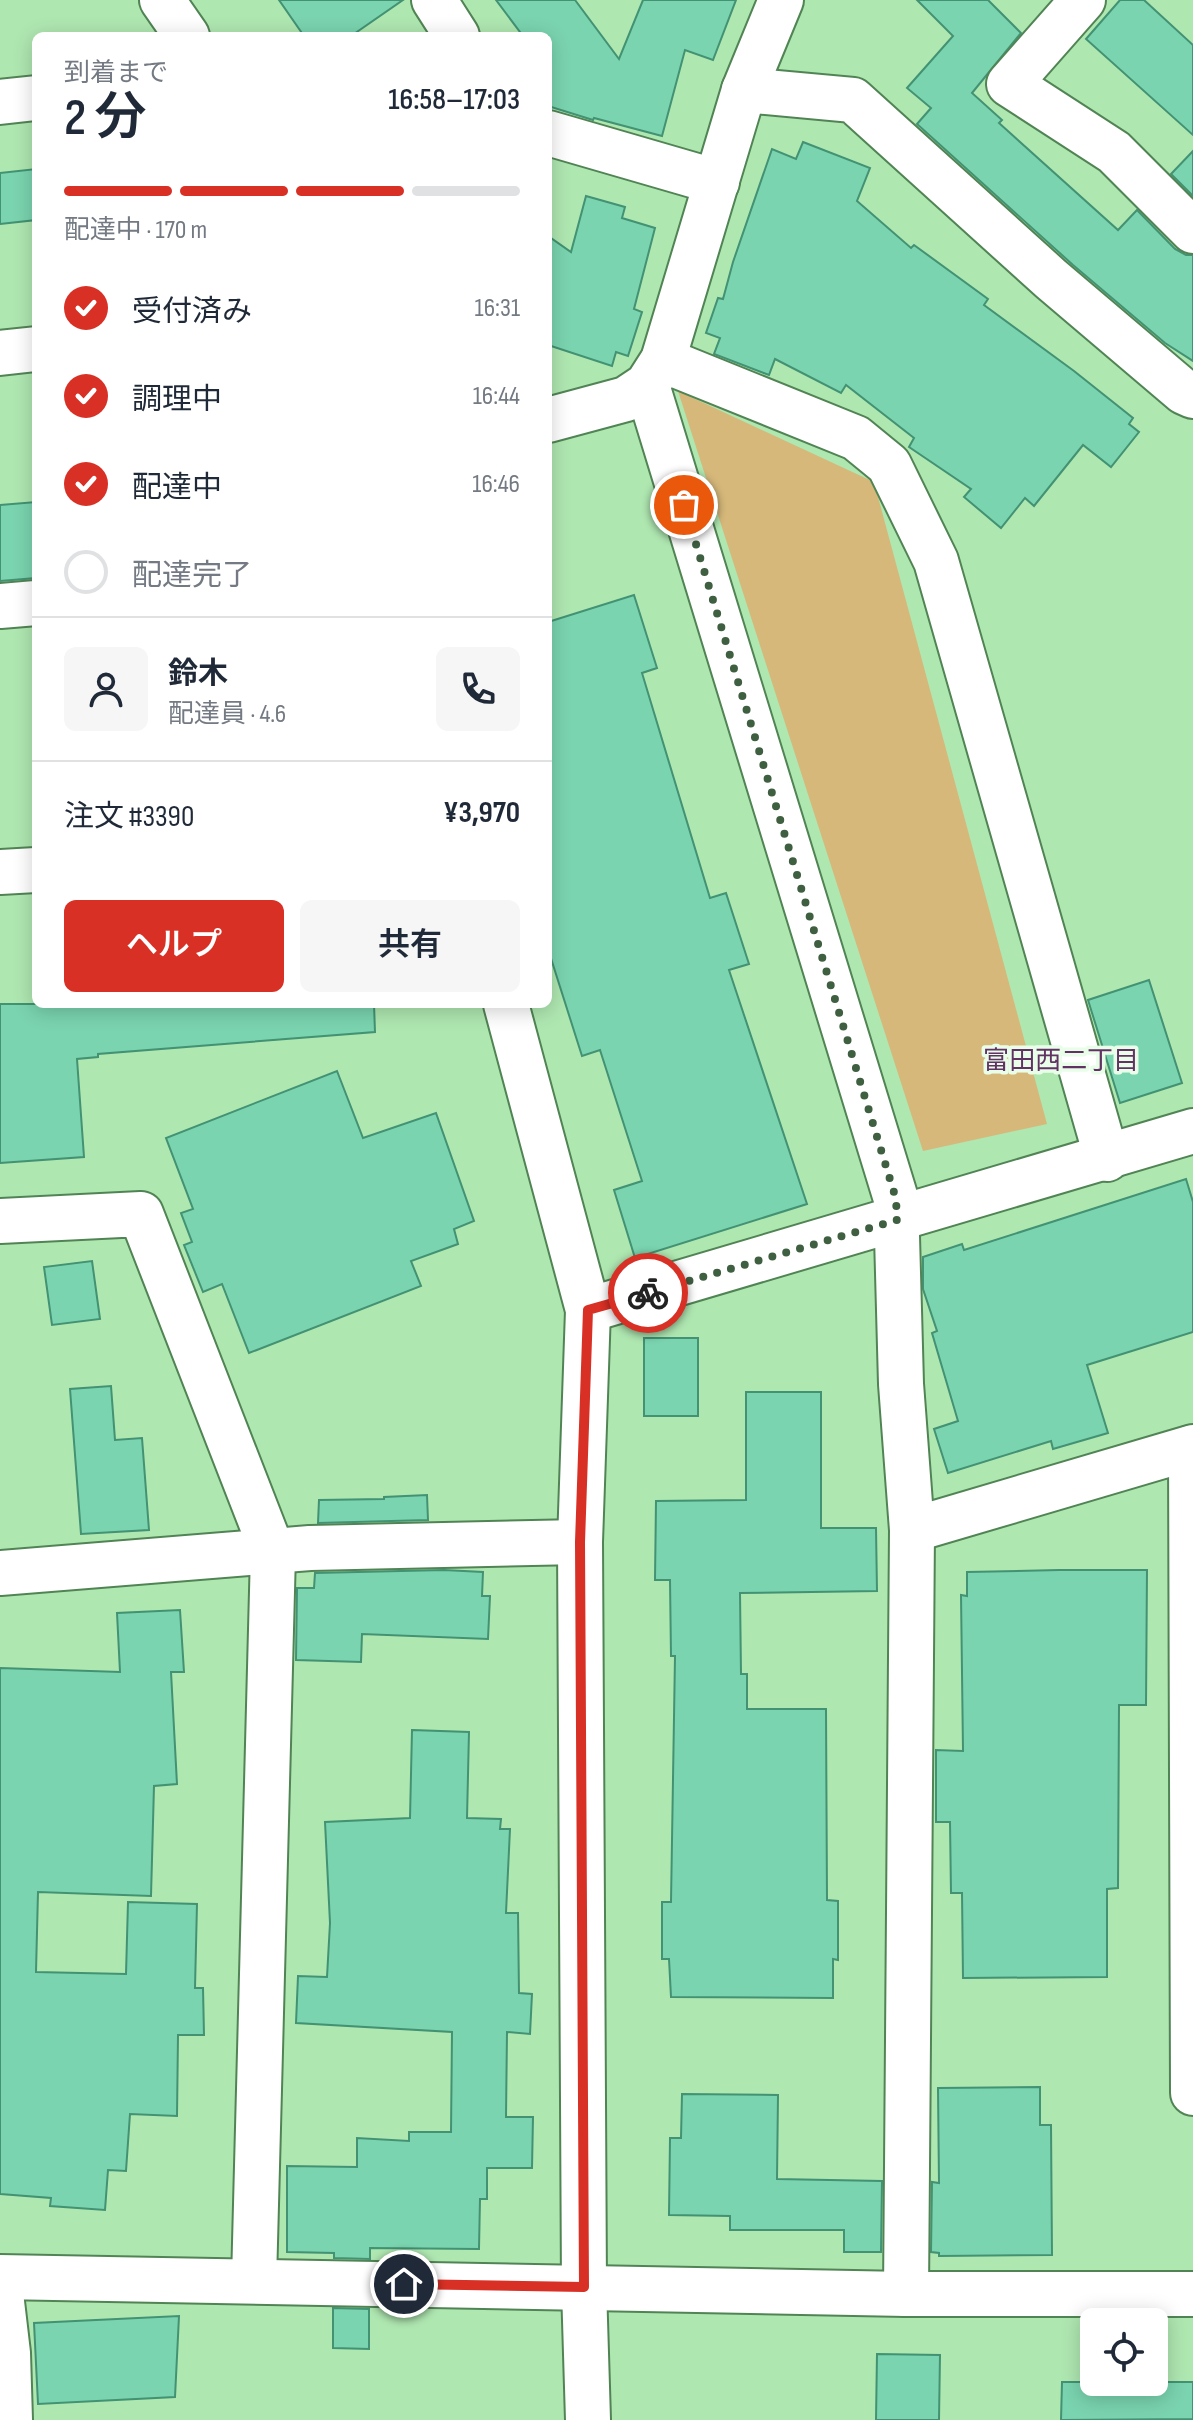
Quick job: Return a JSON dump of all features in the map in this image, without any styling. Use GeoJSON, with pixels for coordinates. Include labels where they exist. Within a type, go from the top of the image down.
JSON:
{"type":"FeatureCollection","features":[{"type":"Feature","properties":{"kind":"street"},"geometry":{"type":"LineString","coordinates":[[162,0],[184,32]]}},
{"type":"Feature","properties":{"kind":"street"},"geometry":{"type":"LineString","coordinates":[[434,0],[454,32]]}},
{"type":"Feature","properties":{"kind":"street"},"geometry":{"type":"LineString","coordinates":[[552,419],[626,399],[655,373],[744,90],[781,0]]}},
{"type":"Feature","properties":{"kind":"street"},"geometry":{"type":"LineString","coordinates":[[1083,0],[1009,84],[1114,152],[1193,231]]}},
{"type":"Feature","properties":{"kind":"street"},"geometry":{"type":"LineString","coordinates":[[744,90],[853,100],[1051,279],[1184,392],[1193,396]]}},
{"type":"Feature","properties":{"kind":"street"},"geometry":{"type":"LineString","coordinates":[[0,102],[32,98]]}},
{"type":"Feature","properties":{"kind":"street"},"geometry":{"type":"LineString","coordinates":[[552,134],[717,182]]}},
{"type":"Feature","properties":{"kind":"street"},"geometry":{"type":"LineString","coordinates":[[0,353],[32,349]]}},
{"type":"Feature","properties":{"kind":"street"},"geometry":{"type":"LineString","coordinates":[[655,373],[856,438],[889,465],[936,561],[1107,1159]]}},
{"type":"Feature","properties":{"kind":"street"},"geometry":{"type":"LineString","coordinates":[[655,373],[896,1199],[901,1384],[912,1530],[906,2294]]}},
{"type":"Feature","properties":{"kind":"street"},"geometry":{"type":"LineString","coordinates":[[0,606],[32,603]]}},
{"type":"Feature","properties":{"kind":"street"},"geometry":{"type":"LineString","coordinates":[[0,872],[32,870]]}},
{"type":"Feature","properties":{"kind":"street"},"geometry":{"type":"LineString","coordinates":[[507,1008],[588,1310],[580,1542],[584,2287],[588,2420]]}},
{"type":"Feature","properties":{"kind":"street"},"geometry":{"type":"LineString","coordinates":[[588,1310],[1107,1159],[1193,1131]]}},
{"type":"Feature","properties":{"kind":"street"},"geometry":{"type":"LineString","coordinates":[[0,1221],[141,1214],[273,1553],[254,2281]]}},
{"type":"Feature","properties":{"kind":"street"},"geometry":{"type":"LineString","coordinates":[[912,1530],[1192,1448],[1193,2093]]}},
{"type":"Feature","properties":{"kind":"street"},"geometry":{"type":"LineString","coordinates":[[0,1573],[310,1548],[580,1542]]}},
{"type":"Feature","properties":{"kind":"street"},"geometry":{"type":"LineString","coordinates":[[0,2277],[906,2294],[1193,2294]]}},
{"type":"Feature","properties":{"kind":"street"},"geometry":{"type":"LineString","coordinates":[[0,2285],[8,2353],[10,2420]]}},
{"type":"Feature","properties":{"kind":"shaded area"},"geometry":{"type":"Polygon","coordinates":[[[678,391],[874,482],[1047,1124],[923,1151],[678,391]]]}},
{"type":"Feature","properties":{"kind":"building"},"geometry":{"type":"Polygon","coordinates":[[[279,0],[403,0],[357,32],[301,32],[279,0]]]}},
{"type":"Feature","properties":{"kind":"building"},"geometry":{"type":"Polygon","coordinates":[[[496,0],[575,0],[619,59],[643,0],[736,0],[713,60],[685,50],[662,136],[552,107],[552,32],[520,32],[496,0]]]}},
{"type":"Feature","properties":{"kind":"building"},"geometry":{"type":"Polygon","coordinates":[[[917,0],[988,0],[1021,33],[972,93],[1002,120],[999,123],[1118,230],[1137,210],[1175,249],[1193,255],[1193,361],[1165,343],[1073,265],[917,124],[931,108],[907,88],[953,36],[917,0]]]}},
{"type":"Feature","properties":{"kind":"building"},"geometry":{"type":"Polygon","coordinates":[[[1120,0],[1144,0],[1193,45],[1193,135],[1086,39],[1120,0]]]}},
{"type":"Feature","properties":{"kind":"building"},"geometry":{"type":"Polygon","coordinates":[[[803,142],[870,168],[857,201],[911,248],[914,245],[988,299],[984,305],[1133,418],[1129,424],[1139,432],[1111,467],[1083,445],[1034,506],[1025,498],[1001,528],[964,497],[971,489],[909,447],[914,438],[846,385],[841,393],[775,359],[769,375],[714,354],[720,338],[706,333],[718,298],[723,299],[772,149],[796,159],[803,142]]]}},
{"type":"Feature","properties":{"kind":"building"},"geometry":{"type":"Polygon","coordinates":[[[1193,151],[1193,196],[1171,174],[1193,151]]]}},
{"type":"Feature","properties":{"kind":"building"},"geometry":{"type":"Polygon","coordinates":[[[32,169],[32,220],[0,224],[0,173],[32,169]]]}},
{"type":"Feature","properties":{"kind":"building"},"geometry":{"type":"Polygon","coordinates":[[[586,196],[625,207],[622,218],[655,228],[634,309],[642,312],[628,356],[616,352],[612,366],[552,346],[552,239],[571,252],[586,196]]]}},
{"type":"Feature","properties":{"kind":"building"},"geometry":{"type":"Polygon","coordinates":[[[32,502],[32,578],[0,581],[0,505],[32,502]]]}},
{"type":"Feature","properties":{"kind":"building"},"geometry":{"type":"Polygon","coordinates":[[[634,595],[657,668],[642,673],[710,898],[726,893],[749,964],[729,970],[807,1204],[635,1258],[614,1190],[642,1181],[600,1050],[582,1056],[552,962],[552,621],[634,595]]]}},
{"type":"Feature","properties":{"kind":"building"},"geometry":{"type":"Polygon","coordinates":[[[1149,980],[1182,1083],[1120,1103],[1088,1000],[1149,980]]]}},
{"type":"Feature","properties":{"kind":"building"},"geometry":{"type":"Polygon","coordinates":[[[0,1004],[32,1004],[32,1008],[374,1008],[375,1032],[98,1054],[98,1057],[77,1059],[84,1157],[0,1163],[0,1004]]]}},
{"type":"Feature","properties":{"kind":"building"},"geometry":{"type":"Polygon","coordinates":[[[337,1071],[363,1138],[436,1113],[474,1221],[454,1229],[458,1244],[411,1261],[421,1286],[249,1353],[222,1284],[203,1292],[184,1245],[192,1242],[181,1213],[193,1209],[166,1138],[337,1071]]]}},
{"type":"Feature","properties":{"kind":"building"},"geometry":{"type":"Polygon","coordinates":[[[1186,1179],[1193,1202],[1193,1332],[1087,1365],[1108,1433],[1053,1449],[1051,1441],[948,1473],[934,1429],[958,1421],[932,1333],[937,1331],[923,1289],[923,1257],[962,1244],[964,1250],[1186,1179]]]}},
{"type":"Feature","properties":{"kind":"building"},"geometry":{"type":"Polygon","coordinates":[[[92,1261],[100,1319],[52,1325],[44,1267],[92,1261]]]}},
{"type":"Feature","properties":{"kind":"building"},"geometry":{"type":"Polygon","coordinates":[[[644,1338],[698,1338],[698,1416],[644,1416],[644,1338]]]}},
{"type":"Feature","properties":{"kind":"building"},"geometry":{"type":"Polygon","coordinates":[[[111,1386],[115,1440],[142,1438],[149,1530],[81,1534],[70,1389],[111,1386]]]}},
{"type":"Feature","properties":{"kind":"building"},"geometry":{"type":"Polygon","coordinates":[[[746,1392],[821,1392],[821,1528],[876,1528],[877,1591],[740,1593],[741,1674],[747,1674],[747,1709],[826,1709],[827,1900],[838,1901],[838,1960],[833,1959],[833,1998],[671,1997],[669,1959],[662,1959],[662,1902],[671,1902],[675,1656],[671,1656],[670,1580],[655,1580],[656,1501],[746,1500],[746,1392]]]}},
{"type":"Feature","properties":{"kind":"building"},"geometry":{"type":"Polygon","coordinates":[[[427,1495],[428,1520],[318,1523],[319,1500],[427,1495]]]}},
{"type":"Feature","properties":{"kind":"building"},"geometry":{"type":"Polygon","coordinates":[[[1147,1570],[1146,1705],[1119,1705],[1118,1888],[1107,1889],[1107,1977],[963,1978],[962,1893],[951,1893],[950,1822],[936,1822],[936,1750],[963,1751],[961,1595],[967,1596],[967,1572],[1147,1570]]]}},
{"type":"Feature","properties":{"kind":"building"},"geometry":{"type":"Polygon","coordinates":[[[483,1572],[482,1596],[490,1596],[488,1639],[362,1634],[361,1662],[296,1660],[297,1588],[314,1588],[315,1573],[483,1572]]]}},
{"type":"Feature","properties":{"kind":"building"},"geometry":{"type":"Polygon","coordinates":[[[180,1610],[184,1672],[171,1672],[177,1784],[154,1786],[151,1896],[38,1892],[36,1972],[126,1974],[128,1902],[197,1904],[195,1988],[203,1988],[204,2035],[178,2035],[177,2116],[130,2114],[126,2171],[108,2170],[105,2210],[50,2206],[51,2198],[0,2194],[0,1668],[120,1672],[117,1613],[180,1610]]]}},
{"type":"Feature","properties":{"kind":"building"},"geometry":{"type":"Polygon","coordinates":[[[412,1730],[469,1732],[467,1818],[501,1819],[500,1829],[510,1829],[506,1913],[518,1913],[519,1993],[532,1994],[530,2034],[507,2032],[506,2117],[533,2117],[532,2168],[487,2168],[487,2199],[480,2199],[479,2249],[370,2248],[370,2259],[334,2258],[334,2253],[287,2252],[287,2166],[357,2167],[357,2138],[409,2141],[409,2132],[451,2132],[452,2032],[296,2023],[298,1976],[327,1977],[330,1923],[325,1822],[410,1818],[412,1730]]]}},
{"type":"Feature","properties":{"kind":"building"},"geometry":{"type":"Polygon","coordinates":[[[1040,2087],[1040,2125],[1051,2125],[1052,2255],[939,2256],[939,2253],[931,2252],[932,2182],[939,2183],[938,2088],[1040,2087]]]}},
{"type":"Feature","properties":{"kind":"building"},"geometry":{"type":"Polygon","coordinates":[[[682,2094],[778,2095],[777,2179],[882,2181],[881,2252],[844,2252],[844,2230],[730,2230],[730,2216],[669,2215],[670,2138],[681,2138],[682,2094]]]}},
{"type":"Feature","properties":{"kind":"building"},"geometry":{"type":"Polygon","coordinates":[[[333,2308],[369,2309],[369,2349],[333,2348],[333,2308]]]}},
{"type":"Feature","properties":{"kind":"building"},"geometry":{"type":"Polygon","coordinates":[[[179,2316],[175,2397],[38,2404],[34,2323],[179,2316]]]}},
{"type":"Feature","properties":{"kind":"building"},"geometry":{"type":"Polygon","coordinates":[[[877,2354],[940,2355],[939,2420],[876,2420],[877,2354]]]}},
{"type":"Feature","properties":{"kind":"building"},"geometry":{"type":"Polygon","coordinates":[[[1062,2382],[1080,2382],[1080,2396],[1168,2396],[1168,2382],[1193,2382],[1193,2419],[1061,2420],[1062,2382]]]}},
{"type":"Feature","properties":{"kind":"way so far"},"geometry":{"type":"LineString","coordinates":[[648,1293],[897,1220],[896,1199],[684,505]]}},
{"type":"Feature","properties":{"kind":"district","name":"富田西二丁目"},"geometry":{"type":"Point","coordinates":[1061,1060]}},
{"type":"Feature","properties":{"kind":"route"},"geometry":{"type":"LineString","coordinates":[[404,2284],[584,2287],[580,1542],[588,1310],[648,1293]]}}]}
